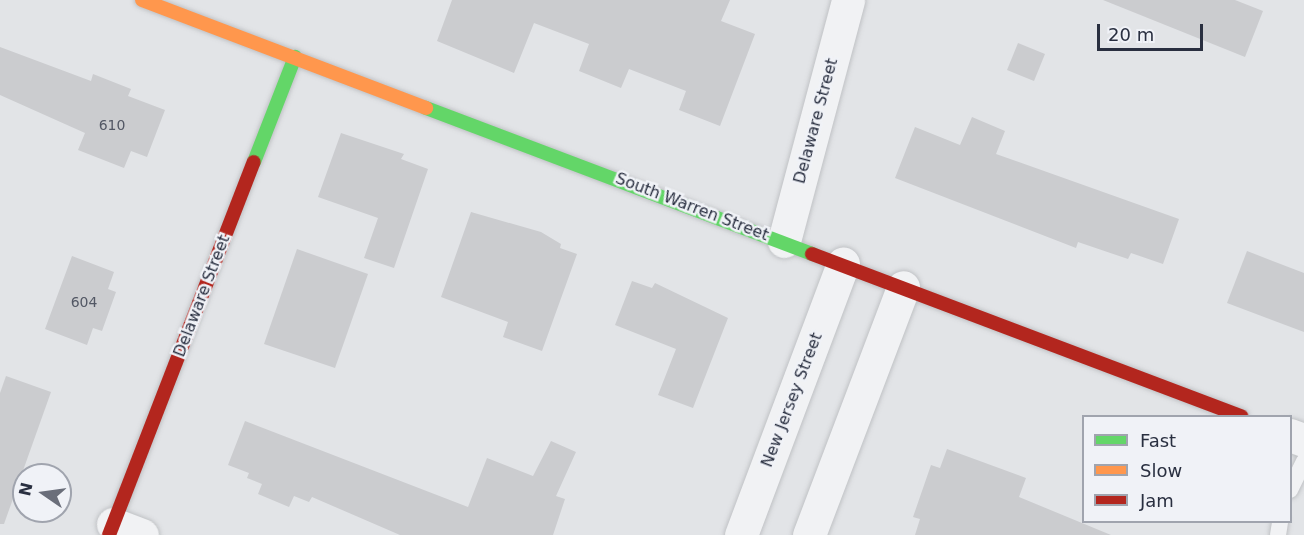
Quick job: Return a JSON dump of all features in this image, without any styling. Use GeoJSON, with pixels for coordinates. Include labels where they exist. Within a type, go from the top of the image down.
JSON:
{"type":"FeatureCollection","features":[{"type":"Feature","properties":{"kind":"street","name":"South Warren Street"},"geometry":{"type":"LineString","coordinates":[[142,0],[784,241],[1236,415]]}},
{"type":"Feature","properties":{"kind":"street","name":"Delaware Street"},"geometry":{"type":"LineString","coordinates":[[784,241],[848,0]]}},
{"type":"Feature","properties":{"kind":"street","name":"Delaware Street"},"geometry":{"type":"LineString","coordinates":[[121,531],[295,57]]}},
{"type":"Feature","properties":{"kind":"street","name":"New Jersey Street"},"geometry":{"type":"LineString","coordinates":[[741,535],[843,264]]}},
{"type":"Feature","properties":{"kind":"street"},"geometry":{"type":"LineString","coordinates":[[810,535],[903,287]]}},
{"type":"Feature","properties":{"kind":"lane"},"geometry":{"type":"LineString","coordinates":[[1292,486],[1304,461]]}},
{"type":"Feature","properties":{"kind":"building"},"geometry":{"type":"Polygon","coordinates":[[[452,0],[730,0],[721,21],[755,34],[720,126],[679,110],[686,91],[629,69],[621,88],[579,71],[589,44],[534,23],[514,73],[437,41],[452,0]]]}},
{"type":"Feature","properties":{"kind":"building"},"geometry":{"type":"Polygon","coordinates":[[[1103,0],[1235,0],[1263,11],[1245,57],[1103,0]]]}},
{"type":"Feature","properties":{"kind":"building"},"geometry":{"type":"Polygon","coordinates":[[[1018,43],[1045,54],[1034,81],[1007,70],[1018,43]]]}},
{"type":"Feature","properties":{"kind":"building"},"geometry":{"type":"Polygon","coordinates":[[[0,47],[91,81],[93,74],[131,89],[128,96],[165,110],[147,157],[131,151],[124,168],[78,150],[85,133],[0,95],[0,47]]]}},
{"type":"Feature","properties":{"kind":"building"},"geometry":{"type":"Polygon","coordinates":[[[972,117],[1005,131],[996,154],[1179,219],[1163,264],[1131,253],[1128,259],[1078,242],[1076,248],[895,178],[915,127],[960,145],[972,117]]]}},
{"type":"Feature","properties":{"kind":"building"},"geometry":{"type":"Polygon","coordinates":[[[341,133],[404,154],[401,159],[428,169],[394,268],[364,258],[378,218],[318,197],[341,133]]]}},
{"type":"Feature","properties":{"kind":"building"},"geometry":{"type":"Polygon","coordinates":[[[471,212],[541,232],[561,244],[560,248],[577,254],[542,351],[503,337],[508,322],[441,297],[471,212]]]}},
{"type":"Feature","properties":{"kind":"building"},"geometry":{"type":"Polygon","coordinates":[[[297,249],[368,274],[335,368],[264,344],[297,249]]]}},
{"type":"Feature","properties":{"kind":"building"},"geometry":{"type":"Polygon","coordinates":[[[1247,251],[1304,273],[1304,332],[1227,303],[1247,251]]]}},
{"type":"Feature","properties":{"kind":"building"},"geometry":{"type":"Polygon","coordinates":[[[72,256],[114,272],[108,289],[116,292],[102,331],[93,328],[87,345],[45,329],[72,256]]]}},
{"type":"Feature","properties":{"kind":"building"},"geometry":{"type":"Polygon","coordinates":[[[632,281],[652,288],[655,283],[728,318],[693,408],[658,395],[676,349],[615,325],[632,281]]]}},
{"type":"Feature","properties":{"kind":"building"},"geometry":{"type":"Polygon","coordinates":[[[6,376],[51,392],[26,463],[12,463],[12,502],[4,524],[0,524],[0,393],[6,376]]]}},
{"type":"Feature","properties":{"kind":"building"},"geometry":{"type":"Polygon","coordinates":[[[245,421],[468,507],[487,458],[533,476],[551,441],[576,452],[556,496],[565,499],[553,535],[400,535],[312,497],[309,502],[294,496],[289,507],[258,494],[262,484],[247,478],[249,473],[228,465],[245,421]]]}},
{"type":"Feature","properties":{"kind":"building"},"geometry":{"type":"Polygon","coordinates":[[[947,449],[1026,478],[1019,497],[1111,535],[915,535],[920,519],[913,517],[931,465],[940,468],[947,449]]]}},
{"type":"Feature","properties":{"kind":"traffic: fast"},"geometry":{"type":"LineString","coordinates":[[254,162],[295,57]]}},
{"type":"Feature","properties":{"kind":"traffic: fast"},"geometry":{"type":"LineString","coordinates":[[426,108],[812,254]]}},
{"type":"Feature","properties":{"kind":"traffic: slow"},"geometry":{"type":"LineString","coordinates":[[142,0],[426,108]]}},
{"type":"Feature","properties":{"kind":"traffic: jam"},"geometry":{"type":"LineString","coordinates":[[109,535],[254,162]]}},
{"type":"Feature","properties":{"kind":"traffic: jam"},"geometry":{"type":"LineString","coordinates":[[812,254],[1238,415]]}}]}
